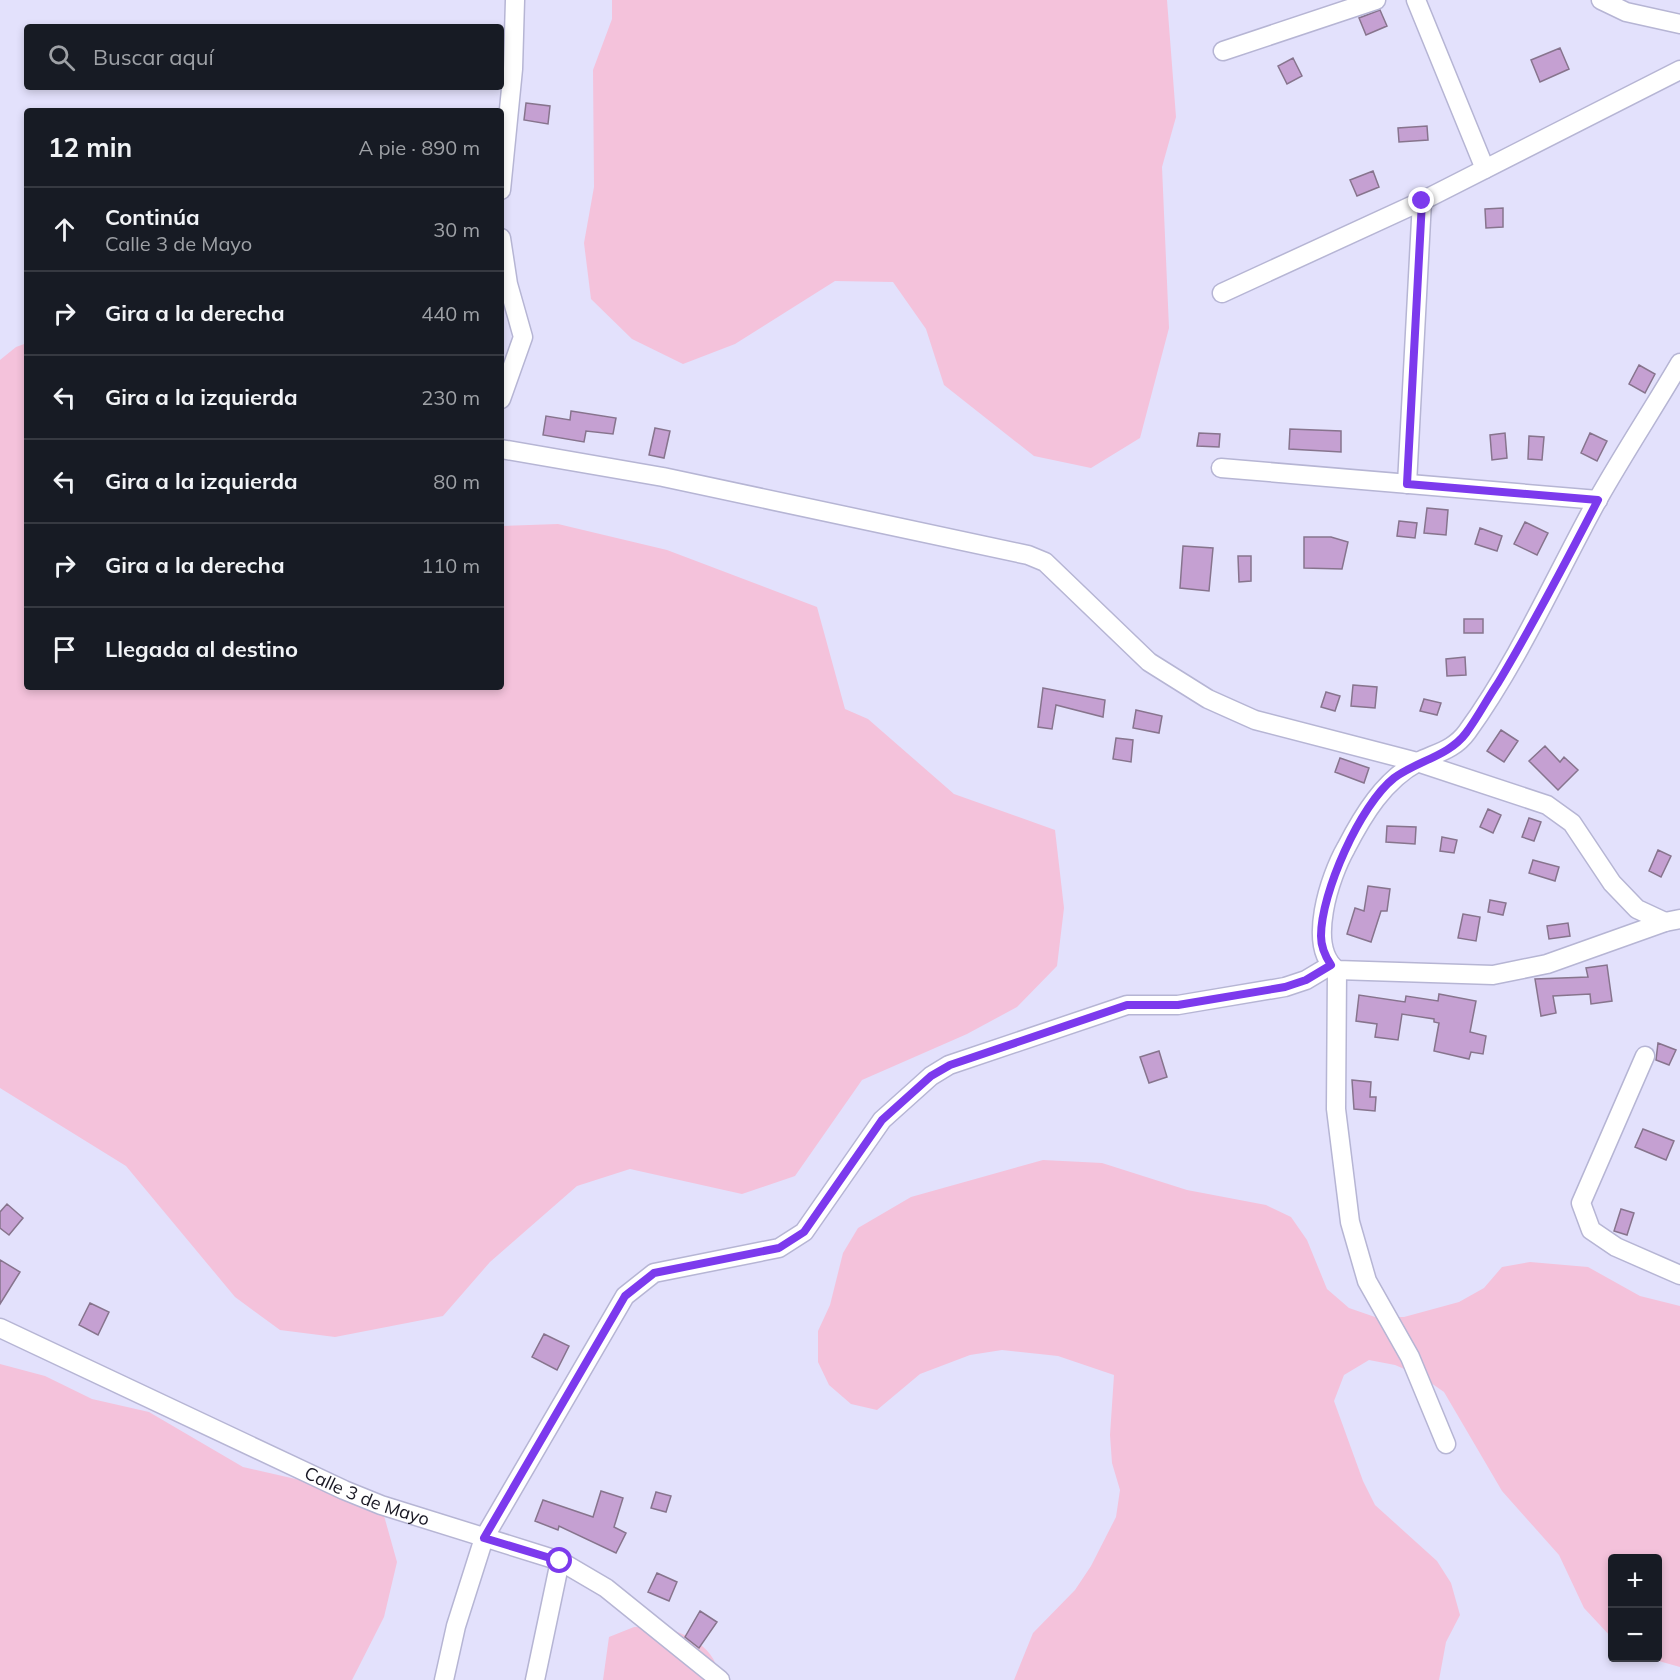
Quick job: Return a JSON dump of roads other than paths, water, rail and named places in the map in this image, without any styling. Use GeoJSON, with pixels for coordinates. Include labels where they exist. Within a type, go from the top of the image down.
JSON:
{"type":"FeatureCollection","features":[{"type":"Feature","properties":{"kind":"street"},"geometry":{"type":"LineString","coordinates":[[504,160],[512,80],[515,0]]}},
{"type":"Feature","properties":{"kind":"street"},"geometry":{"type":"LineString","coordinates":[[1223,51],[1376,0]]}},
{"type":"Feature","properties":{"kind":"street"},"geometry":{"type":"LineString","coordinates":[[1416,0],[1485,169]]}},
{"type":"Feature","properties":{"kind":"street"},"geometry":{"type":"LineString","coordinates":[[1601,0],[1626,12],[1680,24]]}},
{"type":"Feature","properties":{"kind":"street"},"geometry":{"type":"LineString","coordinates":[[1222,293],[1422,201],[1680,70]]}},
{"type":"Feature","properties":{"kind":"street"},"geometry":{"type":"LineString","coordinates":[[1407,484],[1422,201]]}},
{"type":"Feature","properties":{"kind":"street"},"geometry":{"type":"LineString","coordinates":[[504,258],[508,284],[523,337],[504,391]]}},
{"type":"Feature","properties":{"kind":"street"},"geometry":{"type":"LineString","coordinates":[[1446,1444],[1410,1357],[1367,1281],[1350,1222],[1336,1109],[1334,968],[1322,947],[1321,934],[1333,883],[1344,851],[1357,826],[1392,780],[1418,762],[1453,747],[1466,733],[1524,641],[1598,500],[1680,363]]}},
{"type":"Feature","properties":{"kind":"street"},"geometry":{"type":"LineString","coordinates":[[504,450],[663,477],[1028,555],[1045,562],[1149,662],[1208,699],[1255,720],[1418,762],[1547,805],[1572,823],[1612,884],[1637,909],[1673,921]]}},
{"type":"Feature","properties":{"kind":"street"},"geometry":{"type":"LineString","coordinates":[[1221,468],[1598,500]]}},
{"type":"Feature","properties":{"kind":"street"},"geometry":{"type":"LineString","coordinates":[[444,1680],[456,1626],[484,1538],[625,1296],[654,1273],[779,1248],[804,1232],[882,1120],[931,1076],[969,1057],[997,1050],[1127,1005],[1178,1005],[1274,989],[1306,980],[1334,968],[1493,975],[1547,964],[1673,921]]}},
{"type":"Feature","properties":{"kind":"street"},"geometry":{"type":"LineString","coordinates":[[1645,1056],[1581,1203],[1591,1230],[1616,1247],[1680,1275]]}},
{"type":"Feature","properties":{"kind":"street","name":"Calle 3 de Mayo"},"geometry":{"type":"LineString","coordinates":[[0,1328],[344,1490],[484,1538],[560,1561],[606,1587],[720,1680]]}},
{"type":"Feature","properties":{"kind":"street"},"geometry":{"type":"LineString","coordinates":[[535,1680],[560,1561]]}}]}
